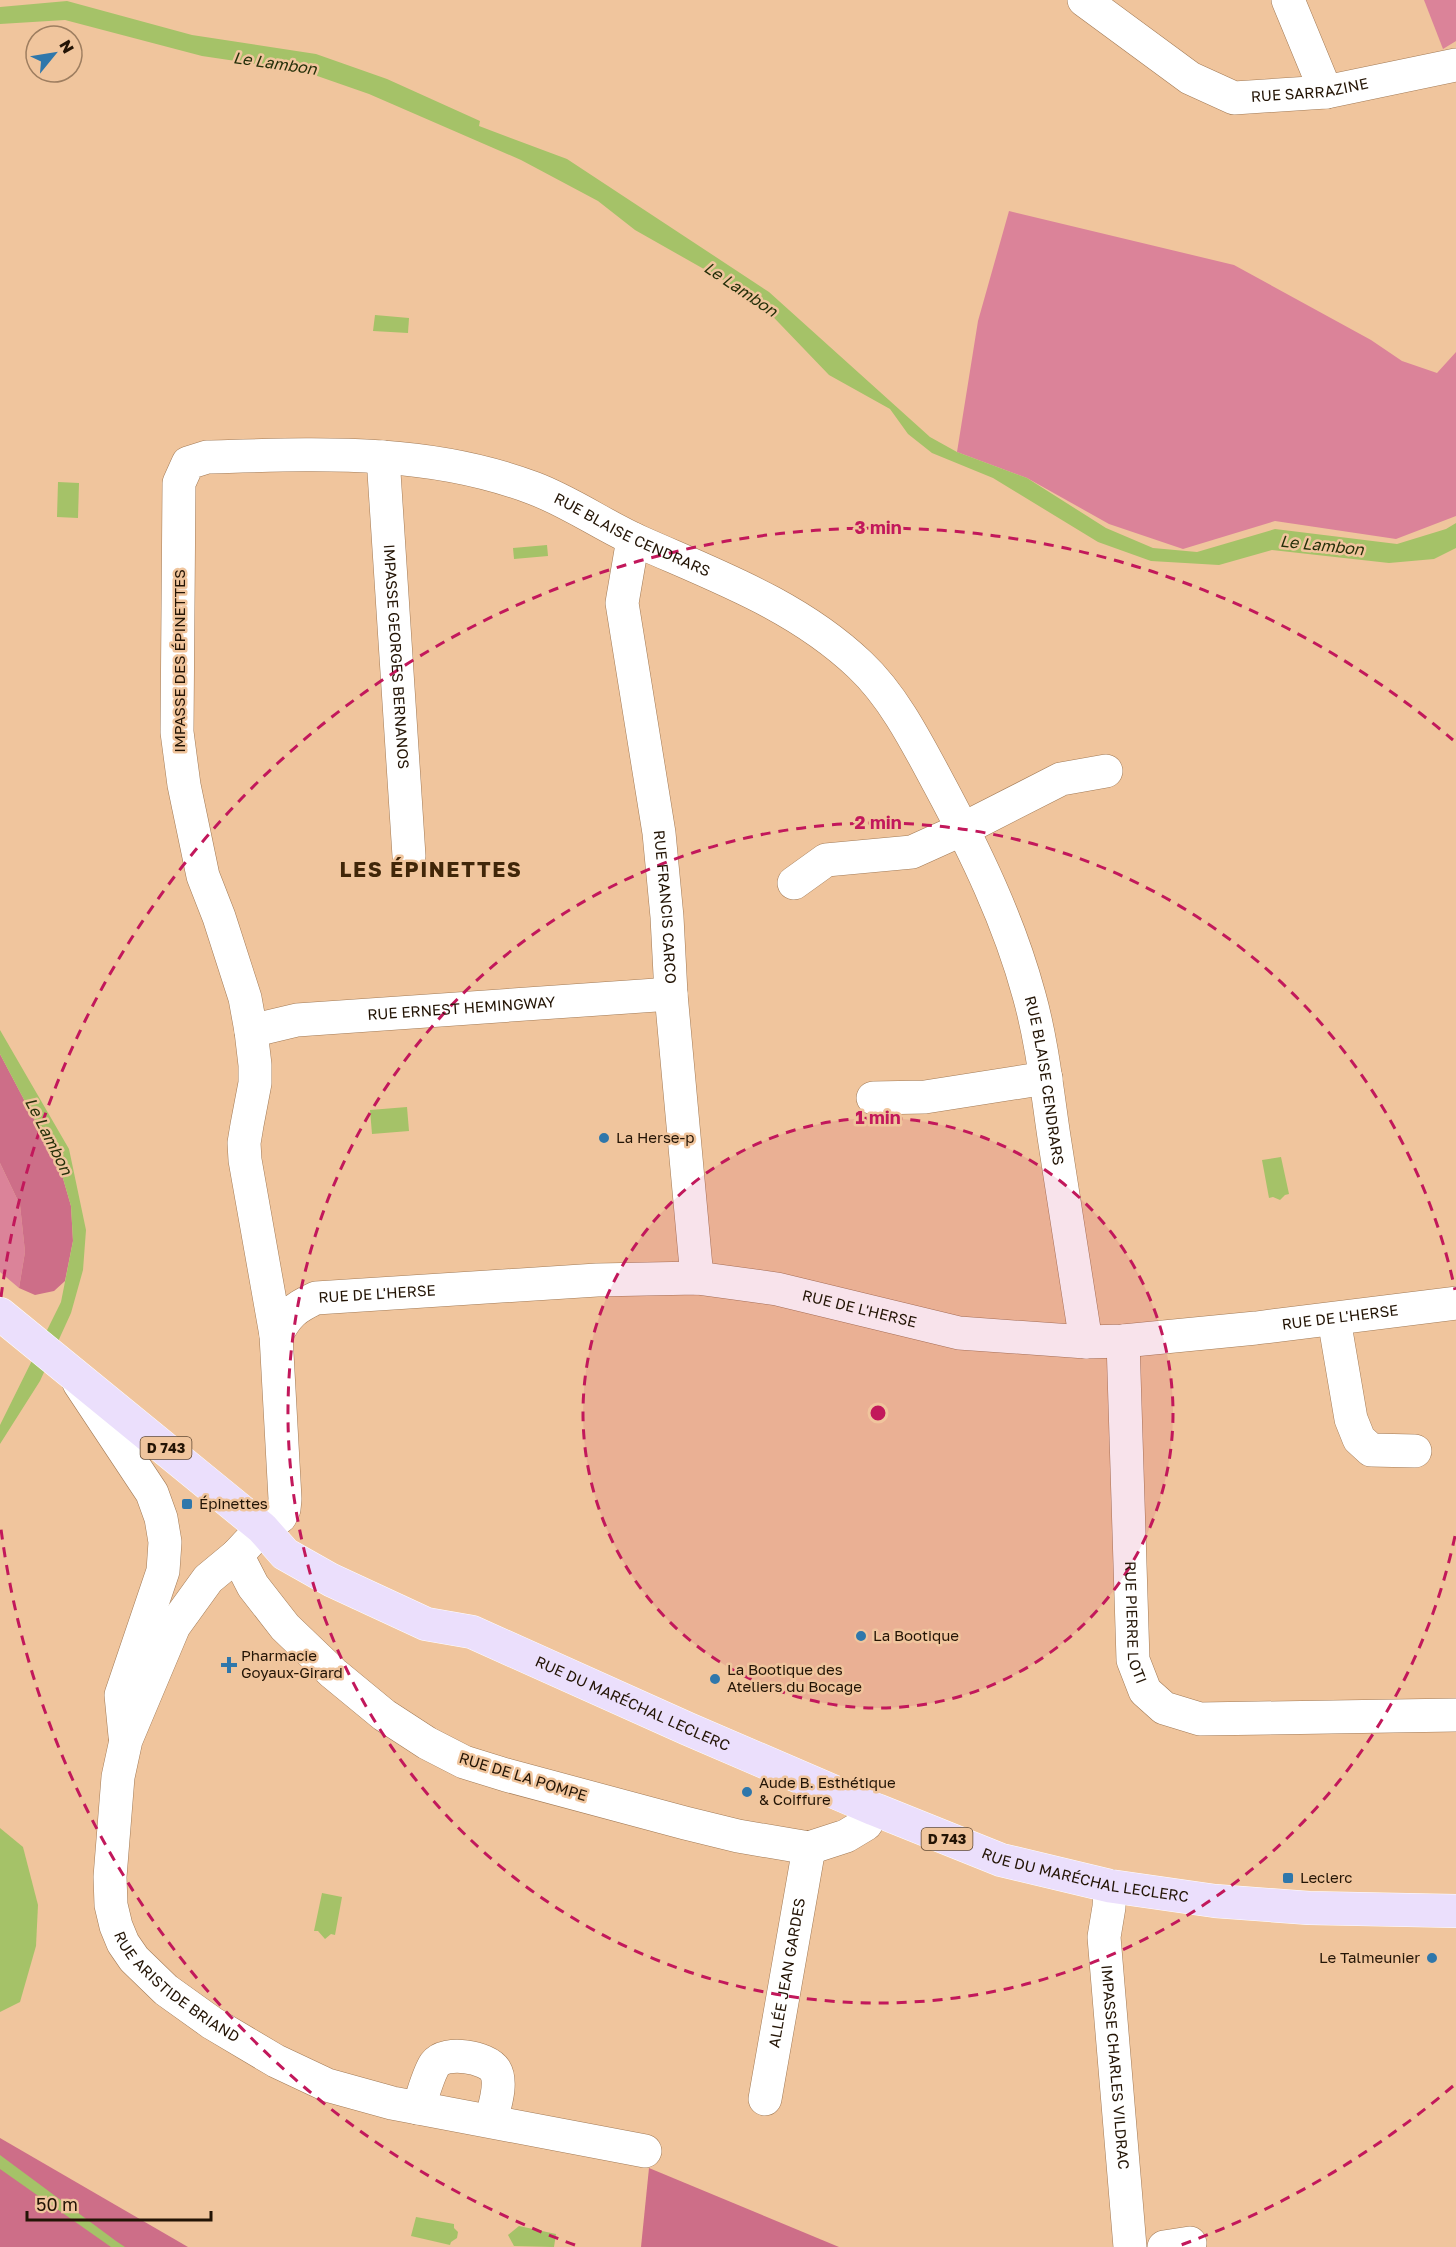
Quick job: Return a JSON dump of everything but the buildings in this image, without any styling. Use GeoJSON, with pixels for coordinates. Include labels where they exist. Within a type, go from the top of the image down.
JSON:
{"type":"FeatureCollection","features":[{"type":"Feature","properties":{"kind":"main road","name":"RUE DU MARÉCHAL LECLERC"},"geometry":{"type":"LineString","coordinates":[[4,1317],[262,1528],[285,1554],[330,1580],[426,1624],[472,1632],[874,1809],[1001,1860],[1110,1886],[1215,1901],[1309,1908],[1456,1911]]}},
{"type":"Feature","properties":{"kind":"street","name":"RUE SARRAZINE"},"geometry":{"type":"LineString","coordinates":[[1084,0],[1190,78],[1234,98],[1326,92],[1456,64]]}},
{"type":"Feature","properties":{"kind":"street"},"geometry":{"type":"LineString","coordinates":[[1288,0],[1326,92]]}},
{"type":"Feature","properties":{"kind":"street","name":"RUE BLAISE CENDRARS"},"geometry":{"type":"LineString","coordinates":[[188,464],[207,457],[336,454],[445,463],[495,475],[537,490],[633,539],[754,592],[792,612],[861,666],[889,698],[924,756],[963,829],[1003,917],[1022,974],[1029,996],[1046,1078],[1086,1342]]}},
{"type":"Feature","properties":{"kind":"street","name":"IMPASSE GEORGES BERNANOS"},"geometry":{"type":"LineString","coordinates":[[383,457],[409,856]]}},
{"type":"Feature","properties":{"kind":"street","name":"IMPASSE DES ÉPINETTES"},"geometry":{"type":"LineString","coordinates":[[188,464],[179,483],[178,740],[184,785],[203,876],[245,998],[251,1031]]}},
{"type":"Feature","properties":{"kind":"street","name":"RUE FRANCIS CARCO"},"geometry":{"type":"LineString","coordinates":[[633,539],[622,603],[660,833],[671,994],[697,1278]]}},
{"type":"Feature","properties":{"kind":"street"},"geometry":{"type":"LineString","coordinates":[[794,883],[826,860],[912,852],[1061,779],[1106,771]]}},
{"type":"Feature","properties":{"kind":"street","name":"RUE ERNEST HEMINGWAY"},"geometry":{"type":"LineString","coordinates":[[251,1031],[297,1020],[671,994]]}},
{"type":"Feature","properties":{"kind":"street"},"geometry":{"type":"LineString","coordinates":[[237,1555],[262,1528],[280,1517],[285,1509],[276,1335],[246,1160],[247,1125],[255,1083],[251,1031]]}},
{"type":"Feature","properties":{"kind":"street"},"geometry":{"type":"LineString","coordinates":[[873,1098],[925,1097],[1046,1078]]}},
{"type":"Feature","properties":{"kind":"street","name":"RUE DE L'HERSE"},"geometry":{"type":"LineString","coordinates":[[276,1335],[288,1315],[298,1306],[316,1298],[597,1280],[697,1278],[777,1290],[959,1334],[1086,1342],[1123,1341],[1334,1319],[1456,1303]]}},
{"type":"Feature","properties":{"kind":"street"},"geometry":{"type":"LineString","coordinates":[[1334,1319],[1351,1419],[1359,1438],[1371,1450],[1415,1451]]}},
{"type":"Feature","properties":{"kind":"street","name":"RUE PIERRE LOTI"},"geometry":{"type":"LineString","coordinates":[[1123,1341],[1133,1660],[1145,1690],[1164,1708],[1200,1719],[1456,1715]]}},
{"type":"Feature","properties":{"kind":"street","name":"RUE ARISTIDE BRIAND"},"geometry":{"type":"LineString","coordinates":[[70,1370],[152,1493],[161,1518],[165,1542],[163,1570],[121,1695],[126,1740]]}},
{"type":"Feature","properties":{"kind":"street","name":"RUE ARISTIDE BRIAND"},"geometry":{"type":"LineString","coordinates":[[237,1555],[208,1579],[174,1626],[126,1740],[118,1777],[110,1877],[111,1905],[123,1943],[134,1959],[166,1990],[202,2016],[293,2070],[327,2085],[392,2103],[645,2151]]}},
{"type":"Feature","properties":{"kind":"street","name":"RUE DE LA POMPE"},"geometry":{"type":"LineString","coordinates":[[237,1555],[253,1586],[285,1628],[333,1673],[384,1715],[436,1747],[464,1761],[506,1775],[685,1823],[738,1836],[809,1848],[846,1836],[866,1824],[874,1809]]}},
{"type":"Feature","properties":{"kind":"street","name":"ALLÉE JEAN GARDES"},"geometry":{"type":"LineString","coordinates":[[765,2099],[805,1858],[809,1848]]}},
{"type":"Feature","properties":{"kind":"street","name":"IMPASSE CHARLES VILDRAC"},"geometry":{"type":"LineString","coordinates":[[1110,1886],[1104,1937],[1130,2247]]}},
{"type":"Feature","properties":{"kind":"street"},"geometry":{"type":"LineString","coordinates":[[418,2108],[435,2064],[443,2057],[454,2055],[489,2064],[495,2070],[498,2081],[491,2121]]}},
{"type":"Feature","properties":{"kind":"shaded area"},"geometry":{"type":"Polygon","coordinates":[[[1424,0],[1456,0],[1456,41],[1443,49],[1424,0]]]}},
{"type":"Feature","properties":{"kind":"shaded area"},"geometry":{"type":"Polygon","coordinates":[[[1009,211],[1234,265],[1371,340],[1402,361],[1437,373],[1456,352],[1456,516],[1396,539],[1275,521],[1183,549],[1109,524],[1027,478],[957,452],[978,321],[1009,211]]]}},
{"type":"Feature","properties":{"kind":"shaded area"},"geometry":{"type":"Polygon","coordinates":[[[0,1054],[60,1168],[71,1206],[73,1241],[65,1281],[54,1291],[35,1295],[19,1288],[25,1252],[20,1205],[0,1163],[0,1054]]]}},
{"type":"Feature","properties":{"kind":"shaded area"},"geometry":{"type":"Polygon","coordinates":[[[0,1163],[20,1205],[25,1252],[19,1288],[0,1272],[0,1163]]]}},
{"type":"Feature","properties":{"kind":"shaded area"},"geometry":{"type":"Polygon","coordinates":[[[0,2138],[188,2247],[0,2247],[0,2138]]]}},
{"type":"Feature","properties":{"kind":"shaded area"},"geometry":{"type":"Polygon","coordinates":[[[649,2168],[839,2247],[641,2247],[649,2168]]]}},
{"type":"Feature","properties":{"kind":"water","name":"Le Lambon"},"geometry":{"type":"Polygon","coordinates":[[[67,1],[192,35],[316,54],[387,79],[480,121],[479,126],[567,159],[769,292],[930,437],[957,452],[1027,478],[1106,528],[1153,548],[1197,552],[1275,529],[1397,544],[1446,529],[1456,523],[1456,548],[1434,559],[1389,563],[1272,550],[1219,565],[1151,561],[1098,542],[993,478],[932,453],[908,434],[890,409],[829,375],[755,298],[635,230],[598,201],[521,160],[369,94],[303,71],[202,56],[65,20],[0,24],[0,7],[67,1]]]}},
{"type":"Feature","properties":{"kind":"water"},"geometry":{"type":"Polygon","coordinates":[[[375,315],[409,318],[408,333],[373,331],[375,315]]]}},
{"type":"Feature","properties":{"kind":"water"},"geometry":{"type":"Polygon","coordinates":[[[58,482],[79,483],[78,518],[57,517],[58,482]]]}},
{"type":"Feature","properties":{"kind":"water"},"geometry":{"type":"Polygon","coordinates":[[[547,545],[548,556],[514,559],[513,548],[547,545]]]}},
{"type":"Feature","properties":{"kind":"water","name":"Le Lambon"},"geometry":{"type":"Polygon","coordinates":[[[0,1030],[69,1149],[86,1230],[83,1270],[71,1313],[40,1381],[0,1444],[0,1425],[61,1302],[73,1241],[71,1206],[60,1168],[0,1054],[0,1030]]]}},
{"type":"Feature","properties":{"kind":"water"},"geometry":{"type":"Polygon","coordinates":[[[407,1107],[409,1131],[372,1134],[370,1110],[407,1107]]]}},
{"type":"Feature","properties":{"kind":"water"},"geometry":{"type":"Polygon","coordinates":[[[1281,1157],[1289,1194],[1280,1200],[1269,1198],[1262,1160],[1281,1157]]]}},
{"type":"Feature","properties":{"kind":"water"},"geometry":{"type":"Polygon","coordinates":[[[0,1828],[23,1847],[38,1905],[36,1946],[20,2002],[0,2012],[0,1828]]]}},
{"type":"Feature","properties":{"kind":"water"},"geometry":{"type":"Polygon","coordinates":[[[322,1893],[342,1897],[335,1935],[331,1934],[325,1939],[318,1931],[314,1931],[322,1893]]]}},
{"type":"Feature","properties":{"kind":"water"},"geometry":{"type":"Polygon","coordinates":[[[0,2155],[125,2247],[111,2247],[0,2169],[0,2155]]]}},
{"type":"Feature","properties":{"kind":"water"},"geometry":{"type":"Polygon","coordinates":[[[416,2217],[454,2224],[458,2232],[457,2238],[450,2245],[411,2236],[416,2217]]]}},
{"type":"Feature","properties":{"kind":"water"},"geometry":{"type":"Polygon","coordinates":[[[519,2226],[556,2234],[554,2247],[514,2246],[508,2235],[519,2226]]]}},
{"type":"Feature","properties":{"kind":"place","name":"La Herse-p"},"geometry":{"type":"Point","coordinates":[604,1138]}},
{"type":"Feature","properties":{"kind":"place","name":"Épinettes"},"geometry":{"type":"Point","coordinates":[187,1504]}},
{"type":"Feature","properties":{"kind":"place","name":"La Bootique"},"geometry":{"type":"Point","coordinates":[861,1636]}},
{"type":"Feature","properties":{"kind":"place","name":"Pharmacie Goyaux-Girard"},"geometry":{"type":"Point","coordinates":[229,1665]}},
{"type":"Feature","properties":{"kind":"place","name":"La Bootique des Ateliers du Bocage"},"geometry":{"type":"Point","coordinates":[715,1679]}},
{"type":"Feature","properties":{"kind":"place","name":"Aude B. Esthétique & Coiffure"},"geometry":{"type":"Point","coordinates":[747,1792]}},
{"type":"Feature","properties":{"kind":"place","name":"Leclerc"},"geometry":{"type":"Point","coordinates":[1288,1878]}},
{"type":"Feature","properties":{"kind":"place","name":"Le Talmeunier"},"geometry":{"type":"Point","coordinates":[1432,1958]}},
{"type":"Feature","properties":{"kind":"district","name":"LES ÉPINETTES"},"geometry":{"type":"Point","coordinates":[431,870]}}]}
